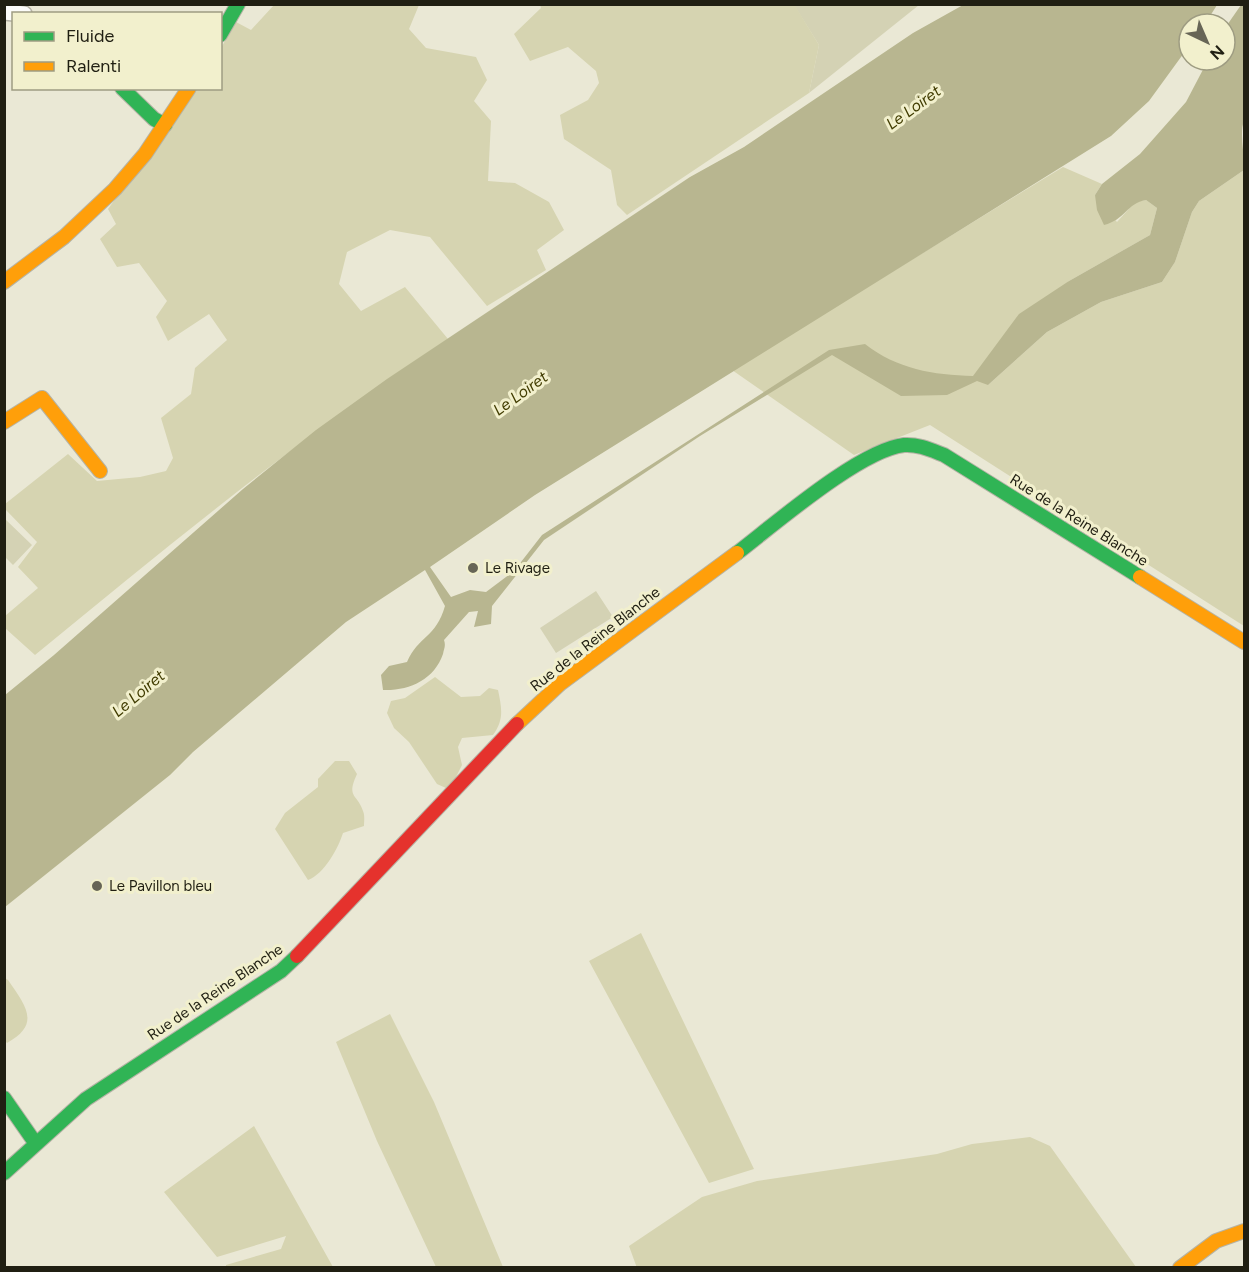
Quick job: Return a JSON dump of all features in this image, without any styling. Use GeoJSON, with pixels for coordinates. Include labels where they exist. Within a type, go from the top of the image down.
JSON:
{"type":"FeatureCollection","features":[{"type":"Feature","properties":{"kind":"street"},"geometry":{"type":"LineString","coordinates":[[222,32],[238,4]]}},
{"type":"Feature","properties":{"kind":"street"},"geometry":{"type":"LineString","coordinates":[[124,90],[162,124]]}},
{"type":"Feature","properties":{"kind":"street"},"geometry":{"type":"LineString","coordinates":[[162,124],[179,90]]}},
{"type":"Feature","properties":{"kind":"street"},"geometry":{"type":"LineString","coordinates":[[4,280],[19,262],[99,195],[162,124],[188,90]]}},
{"type":"Feature","properties":{"kind":"street"},"geometry":{"type":"LineString","coordinates":[[4,422],[42,398],[100,471]]}},
{"type":"Feature","properties":{"kind":"street","name":"Rue de la Reine Blanche"},"geometry":{"type":"LineString","coordinates":[[4,1173],[86,1099],[281,971],[319,936],[513,727],[561,683],[866,457],[901,444],[924,446],[944,455],[1245,642]]}},
{"type":"Feature","properties":{"kind":"street"},"geometry":{"type":"LineString","coordinates":[[4,1098],[36,1144]]}},
{"type":"Feature","properties":{"kind":"street"},"geometry":{"type":"LineString","coordinates":[[1180,1268],[1216,1241],[1245,1231]]}},
{"type":"Feature","properties":{"kind":"shaded area"},"geometry":{"type":"Polygon","coordinates":[[[794,4],[819,45],[809,93],[627,215],[617,205],[611,170],[564,139],[560,115],[588,100],[599,83],[596,71],[568,47],[530,61],[514,34],[541,8],[540,5],[794,4]]]}},
{"type":"Feature","properties":{"kind":"shaded area"},"geometry":{"type":"Polygon","coordinates":[[[274,5],[419,5],[409,29],[426,48],[476,57],[487,80],[474,101],[491,121],[488,181],[515,183],[549,202],[564,230],[537,250],[546,270],[487,306],[430,237],[390,230],[347,252],[339,284],[361,311],[405,287],[448,339],[289,452],[186,532],[35,655],[5,628],[5,616],[38,588],[18,567],[37,542],[5,509],[5,504],[68,454],[97,481],[140,477],[166,471],[173,458],[161,418],[191,394],[195,368],[227,340],[209,314],[168,341],[156,317],[167,301],[139,263],[117,267],[100,239],[116,224],[108,209],[194,90],[222,90],[222,46],[236,22],[251,30],[274,5]]]}},
{"type":"Feature","properties":{"kind":"shaded area"},"geometry":{"type":"Polygon","coordinates":[[[794,5],[919,5],[809,93],[819,45],[794,5]]]}},
{"type":"Feature","properties":{"kind":"shaded area"},"geometry":{"type":"Polygon","coordinates":[[[1063,167],[1102,184],[1095,195],[1117,222],[1135,202],[1146,200],[1157,208],[1150,235],[1069,281],[988,385],[1047,332],[1101,302],[1162,282],[1175,262],[1192,212],[1199,201],[1244,170],[1244,626],[930,425],[854,455],[732,370],[1063,167]]]}},
{"type":"Feature","properties":{"kind":"shaded area"},"geometry":{"type":"Polygon","coordinates":[[[5,519],[32,545],[13,565],[5,557],[5,519]]]}},
{"type":"Feature","properties":{"kind":"shaded area"},"geometry":{"type":"Polygon","coordinates":[[[596,591],[613,617],[556,653],[540,628],[596,591]]]}},
{"type":"Feature","properties":{"kind":"shaded area"},"geometry":{"type":"Polygon","coordinates":[[[435,677],[461,697],[480,696],[489,688],[498,690],[501,709],[499,724],[493,735],[462,738],[458,747],[462,765],[452,785],[446,788],[437,784],[409,742],[394,728],[387,713],[391,701],[405,698],[435,677]]]}},
{"type":"Feature","properties":{"kind":"shaded area"},"geometry":{"type":"Polygon","coordinates":[[[335,761],[349,761],[357,774],[352,792],[364,813],[364,826],[343,833],[330,860],[320,872],[308,880],[275,829],[285,813],[318,787],[318,779],[335,761]]]}},
{"type":"Feature","properties":{"kind":"shaded area"},"geometry":{"type":"Polygon","coordinates":[[[641,933],[754,1169],[709,1183],[589,961],[641,933]]]}},
{"type":"Feature","properties":{"kind":"shaded area"},"geometry":{"type":"Polygon","coordinates":[[[5,978],[20,998],[27,1014],[24,1029],[7,1043],[4,1040],[5,978]]]}},
{"type":"Feature","properties":{"kind":"shaded area"},"geometry":{"type":"Polygon","coordinates":[[[390,1014],[434,1102],[503,1267],[436,1267],[377,1141],[336,1042],[390,1014]]]}},
{"type":"Feature","properties":{"kind":"shaded area"},"geometry":{"type":"Polygon","coordinates":[[[254,1126],[333,1267],[226,1267],[226,1265],[281,1249],[286,1236],[217,1257],[164,1192],[254,1126]]]}},
{"type":"Feature","properties":{"kind":"shaded area"},"geometry":{"type":"Polygon","coordinates":[[[1030,1137],[1050,1146],[1136,1267],[637,1268],[629,1246],[702,1197],[757,1181],[937,1154],[972,1144],[1030,1137]]]}},
{"type":"Feature","properties":{"kind":"water","name":"Le Loiret"},"geometry":{"type":"Polygon","coordinates":[[[963,5],[1217,5],[1213,12],[1177,12],[1177,62],[1149,101],[1111,136],[535,495],[430,567],[451,597],[470,590],[486,592],[514,571],[542,535],[829,350],[865,344],[877,353],[916,369],[973,376],[1019,314],[1069,281],[1150,235],[1157,208],[1146,200],[1134,204],[1117,219],[1104,225],[1097,210],[1095,195],[1102,184],[1140,154],[1186,102],[1202,72],[1237,72],[1236,12],[1241,5],[1244,5],[1244,121],[1242,132],[1244,170],[1199,201],[1192,212],[1175,262],[1162,282],[1101,302],[1047,332],[988,385],[977,381],[947,395],[901,396],[832,355],[700,436],[544,540],[492,606],[491,624],[474,627],[478,611],[469,612],[444,640],[445,647],[439,663],[427,677],[411,686],[383,690],[381,675],[389,666],[407,662],[411,653],[437,625],[445,606],[425,570],[346,622],[193,752],[170,775],[5,907],[5,695],[54,655],[243,489],[316,430],[387,379],[690,177],[744,147],[913,33],[963,5]]]}},
{"type":"Feature","properties":{"kind":"traffic: fast"},"geometry":{"type":"LineString","coordinates":[[222,32],[238,4]]}},
{"type":"Feature","properties":{"kind":"traffic: fast"},"geometry":{"type":"LineString","coordinates":[[124,90],[154,119],[165,125]]}},
{"type":"Feature","properties":{"kind":"traffic: fast"},"geometry":{"type":"LineString","coordinates":[[737,553],[795,507],[842,474],[886,450],[909,445],[944,455],[1140,577]]}},
{"type":"Feature","properties":{"kind":"traffic: fast"},"geometry":{"type":"LineString","coordinates":[[4,1173],[86,1099],[281,971],[297,956]]}},
{"type":"Feature","properties":{"kind":"traffic: fast"},"geometry":{"type":"LineString","coordinates":[[4,1098],[36,1144]]}},
{"type":"Feature","properties":{"kind":"traffic: slow"},"geometry":{"type":"LineString","coordinates":[[4,282],[64,237],[115,189],[145,154],[188,90]]}},
{"type":"Feature","properties":{"kind":"traffic: slow"},"geometry":{"type":"LineString","coordinates":[[4,422],[42,398],[100,471]]}},
{"type":"Feature","properties":{"kind":"traffic: slow"},"geometry":{"type":"LineString","coordinates":[[517,724],[561,683],[737,553]]}},
{"type":"Feature","properties":{"kind":"traffic: slow"},"geometry":{"type":"LineString","coordinates":[[1140,577],[1244,642]]}},
{"type":"Feature","properties":{"kind":"traffic: slow"},"geometry":{"type":"LineString","coordinates":[[1180,1268],[1216,1241],[1244,1231]]}},
{"type":"Feature","properties":{"kind":"traffic: jam"},"geometry":{"type":"LineString","coordinates":[[297,956],[517,724]]}},
{"type":"Feature","properties":{"kind":"place","name":"Le Rivage"},"geometry":{"type":"Point","coordinates":[473,568]}},
{"type":"Feature","properties":{"kind":"place","name":"Le Pavillon bleu"},"geometry":{"type":"Point","coordinates":[97,886]}}]}
